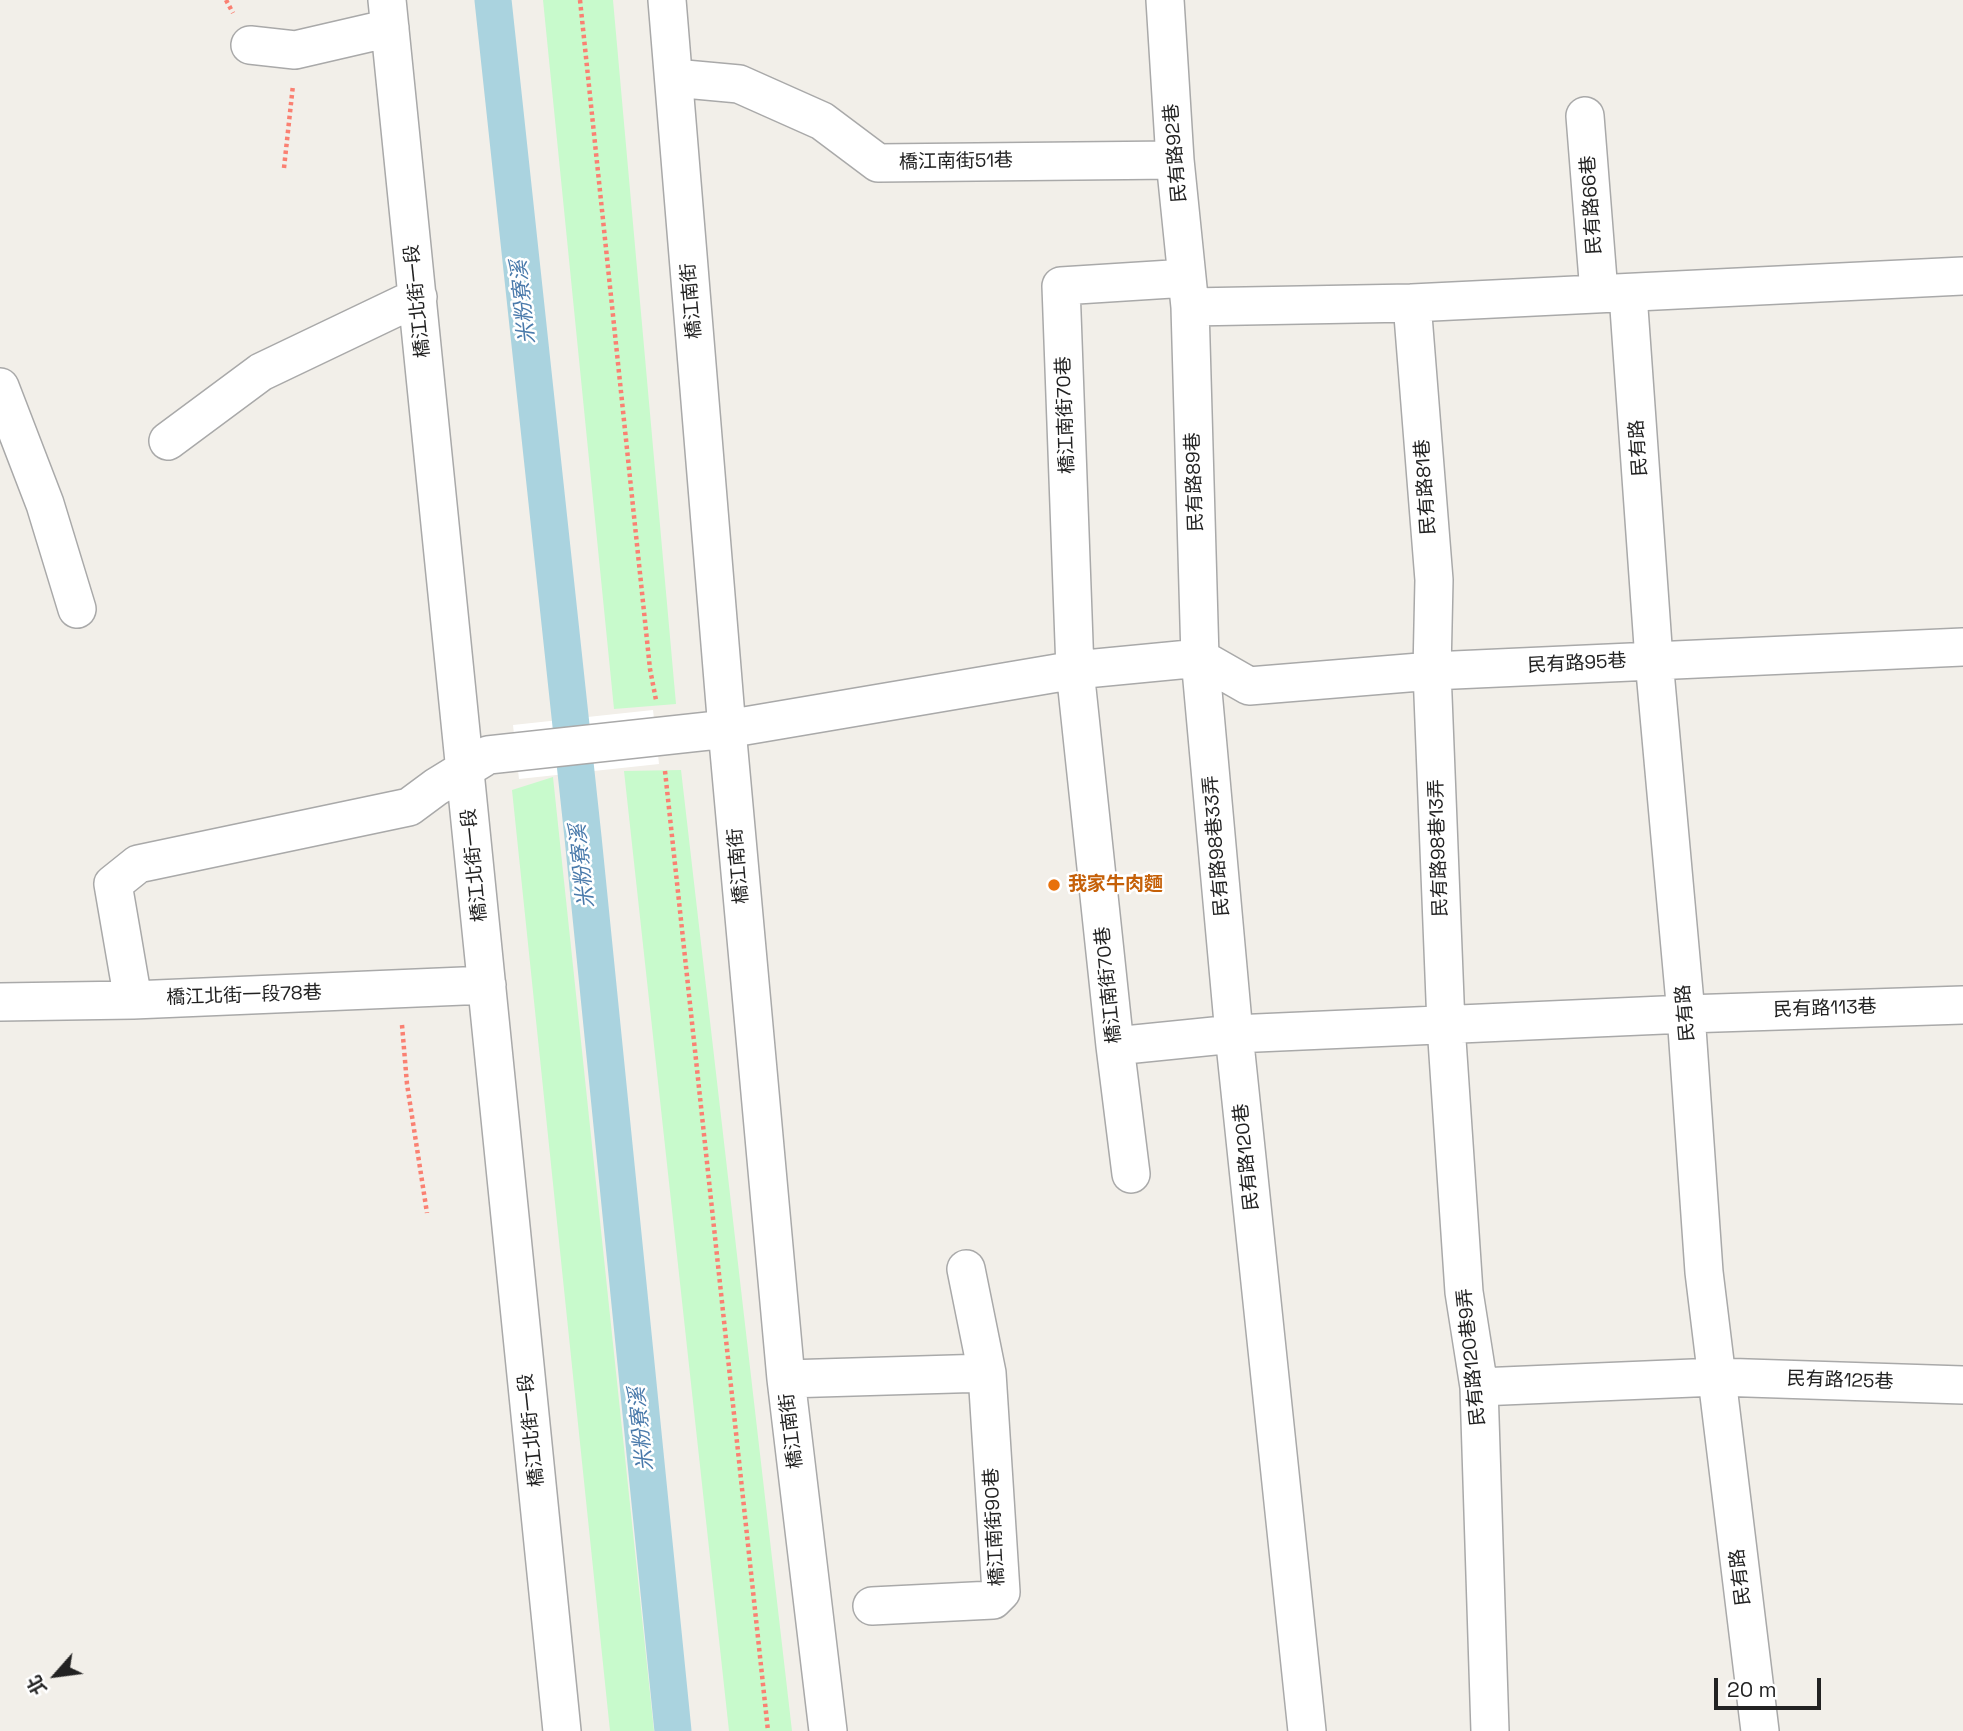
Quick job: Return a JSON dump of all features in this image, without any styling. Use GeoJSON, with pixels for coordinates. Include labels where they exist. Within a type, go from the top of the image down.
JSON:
{"type":"FeatureCollection","features":[{"type":"Feature","properties":{"kind":"street","name":"橋江南街"},"geometry":{"type":"LineString","coordinates":[[667,0],[727,729],[786,1379],[828,1731]]}},
{"type":"Feature","properties":{"kind":"street","name":"民有路92巷"},"geometry":{"type":"LineString","coordinates":[[1165,0],[1175,160],[1188,292]]}},
{"type":"Feature","properties":{"kind":"street"},"geometry":{"type":"LineString","coordinates":[[250,44],[295,50],[389,14]]}},
{"type":"Feature","properties":{"kind":"street","name":"橋江北街一段"},"geometry":{"type":"LineString","coordinates":[[389,14],[562,1731]]}},
{"type":"Feature","properties":{"kind":"street","name":"橋江南街51巷"},"geometry":{"type":"LineString","coordinates":[[674,78],[740,84],[822,121],[878,163],[1175,160]]}},
{"type":"Feature","properties":{"kind":"street","name":"民有路66巷"},"geometry":{"type":"LineString","coordinates":[[1585,116],[1613,293]]}},
{"type":"Feature","properties":{"kind":"street"},"geometry":{"type":"LineString","coordinates":[[1188,292],[1412,303],[1963,276]]}},
{"type":"Feature","properties":{"kind":"street","name":"橋江南街70巷"},"geometry":{"type":"LineString","coordinates":[[1131,1174],[1075,670],[1061,286],[1188,292]]}},
{"type":"Feature","properties":{"kind":"street","name":"民有路89巷"},"geometry":{"type":"LineString","coordinates":[[1188,292],[1199,658]]}},
{"type":"Feature","properties":{"kind":"street","name":"民有路"},"geometry":{"type":"LineString","coordinates":[[1613,293],[1654,660],[1686,1014],[1704,1272],[1760,1731]]}},
{"type":"Feature","properties":{"kind":"street"},"geometry":{"type":"LineString","coordinates":[[169,441],[261,372],[418,297]]}},
{"type":"Feature","properties":{"kind":"street","name":"民有路81巷"},"geometry":{"type":"LineString","coordinates":[[1412,303],[1434,580],[1432,671]]}},
{"type":"Feature","properties":{"kind":"street"},"geometry":{"type":"LineString","coordinates":[[0,387],[45,504],[77,609]]}},
{"type":"Feature","properties":{"kind":"street","name":"民有路95巷"},"geometry":{"type":"LineString","coordinates":[[1199,658],[1249,686],[1432,671],[1963,646]]}},
{"type":"Feature","properties":{"kind":"street"},"geometry":{"type":"LineString","coordinates":[[133,1000],[113,884],[138,864],[409,807],[488,755],[727,729],[1075,670],[1199,658]]}},
{"type":"Feature","properties":{"kind":"street","name":"民有路98巷33弄"},"geometry":{"type":"LineString","coordinates":[[1199,658],[1234,1034]]}},
{"type":"Feature","properties":{"kind":"street","name":"民有路98巷13弄"},"geometry":{"type":"LineString","coordinates":[[1432,671],[1446,1025]]}},
{"type":"Feature","properties":{"kind":"street","name":"橋江北街一段78巷"},"geometry":{"type":"LineString","coordinates":[[0,1002],[133,1000],[487,985]]}},
{"type":"Feature","properties":{"kind":"street","name":"民有路113巷"},"geometry":{"type":"LineString","coordinates":[[1686,1014],[1963,1005]]}},
{"type":"Feature","properties":{"kind":"street"},"geometry":{"type":"LineString","coordinates":[[1115,1046],[1234,1034],[1686,1014]]}},
{"type":"Feature","properties":{"kind":"street","name":"民有路120巷9弄"},"geometry":{"type":"LineString","coordinates":[[1446,1025],[1464,1292],[1479,1387],[1490,1731]]}},
{"type":"Feature","properties":{"kind":"street","name":"民有路120巷"},"geometry":{"type":"LineString","coordinates":[[1234,1034],[1307,1731]]}},
{"type":"Feature","properties":{"kind":"street","name":"橋江南街90巷"},"geometry":{"type":"LineString","coordinates":[[872,1606],[993,1600],[1001,1592],[987,1373],[966,1269]]}},
{"type":"Feature","properties":{"kind":"street"},"geometry":{"type":"LineString","coordinates":[[786,1379],[987,1373]]}},
{"type":"Feature","properties":{"kind":"street","name":"民有路125巷"},"geometry":{"type":"LineString","coordinates":[[1479,1387],[1717,1377],[1963,1385]]}},
{"type":"Feature","properties":{"kind":"path"},"geometry":{"type":"LineString","coordinates":[[580,0],[648,655],[768,1731]]}},
{"type":"Feature","properties":{"kind":"path"},"geometry":{"type":"LineString","coordinates":[[284,168],[295,50]]}},
{"type":"Feature","properties":{"kind":"path"},"geometry":{"type":"LineString","coordinates":[[398,990],[407,1084],[427,1213]]}},
{"type":"Feature","properties":{"kind":"green space"},"geometry":{"type":"Polygon","coordinates":[[[543,0],[613,0],[676,704],[614,709],[543,0]]]}},
{"type":"Feature","properties":{"kind":"green space"},"geometry":{"type":"Polygon","coordinates":[[[681,770],[792,1731],[729,1731],[624,771],[681,770]]]}},
{"type":"Feature","properties":{"kind":"green space"},"geometry":{"type":"Polygon","coordinates":[[[553,777],[654,1731],[610,1731],[512,790],[553,777]]]}},
{"type":"Feature","properties":{"kind":"pier"},"geometry":{"type":"Polygon","coordinates":[[[653,710],[659,764],[519,779],[513,725],[653,710]]]}},
{"type":"Feature","properties":{"kind":"waterway","name":"米粉寮溪"},"geometry":{"type":"LineString","coordinates":[[493,0],[583,837],[673,1731]]}},
{"type":"Feature","properties":{"kind":"place","name":"我家牛肉麵"},"geometry":{"type":"Point","coordinates":[1054,885]}}]}
